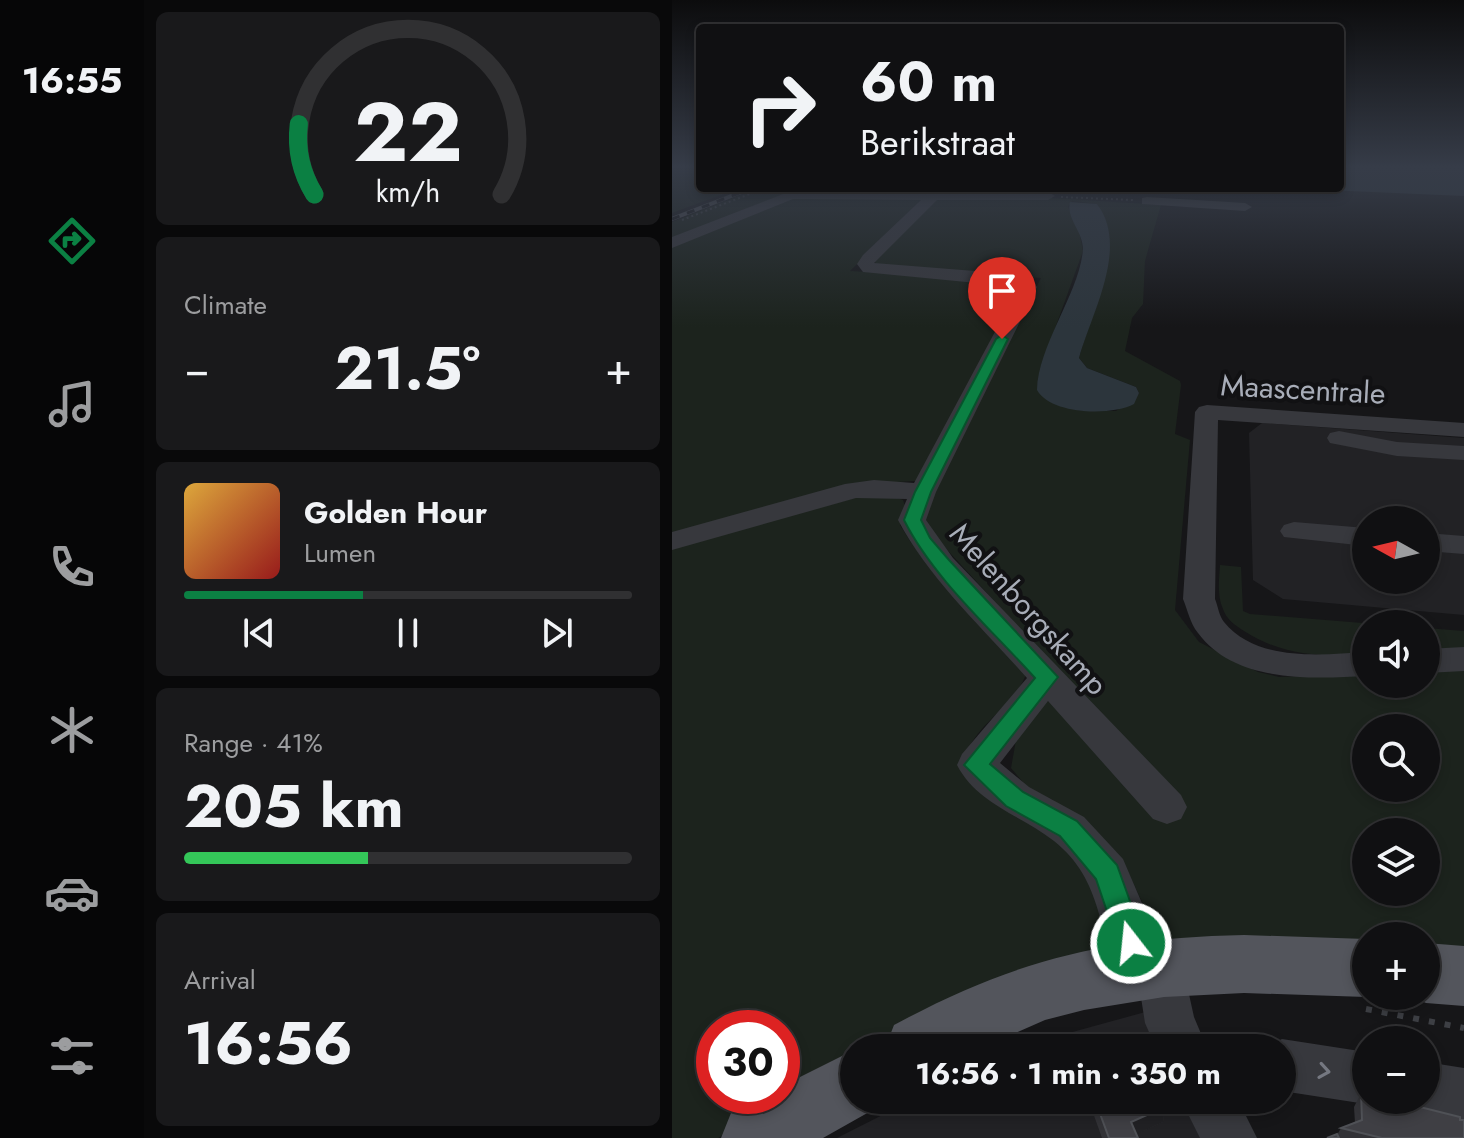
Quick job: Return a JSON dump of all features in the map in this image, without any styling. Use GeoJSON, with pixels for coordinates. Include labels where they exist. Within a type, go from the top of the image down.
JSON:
{"type":"FeatureCollection","features":[{"type":"Feature","properties":{"kind":"main road"},"geometry":{"type":"LineString","coordinates":[[942,1034],[1043,990],[1148,968],[1219,962],[1352,967]]}},
{"type":"Feature","properties":{"kind":"main road"},"geometry":{"type":"LineString","coordinates":[[1440,974],[1464,976]]}},
{"type":"Feature","properties":{"kind":"main road"},"geometry":{"type":"LineString","coordinates":[[756,1138],[840,1091]]}},
{"type":"Feature","properties":{"kind":"street"},"geometry":{"type":"LineString","coordinates":[[672,243],[729,220]]}},
{"type":"Feature","properties":{"kind":"street","name":"Melenborgskamp"},"geometry":{"type":"LineString","coordinates":[[908,220],[869,258],[865,264],[869,268],[1013,279],[1025,282],[1028,287],[923,492],[912,520],[923,540],[1167,807]]}},
{"type":"Feature","properties":{"kind":"street","name":"Maascentrale"},"geometry":{"type":"LineString","coordinates":[[1352,665],[1312,667],[1271,662],[1235,648],[1209,627],[1199,599],[1207,412],[1464,430]]}},
{"type":"Feature","properties":{"kind":"street"},"geometry":{"type":"LineString","coordinates":[[1312,436],[1349,439],[1397,449],[1464,453]]}},
{"type":"Feature","properties":{"kind":"street"},"geometry":{"type":"LineString","coordinates":[[672,541],[854,490],[874,488],[923,492]]}},
{"type":"Feature","properties":{"kind":"street"},"geometry":{"type":"LineString","coordinates":[[1294,531],[1352,536]]}},
{"type":"Feature","properties":{"kind":"street"},"geometry":{"type":"LineString","coordinates":[[1440,543],[1464,545]]}},
{"type":"Feature","properties":{"kind":"street"},"geometry":{"type":"LineString","coordinates":[[1440,660],[1464,659]]}},
{"type":"Feature","properties":{"kind":"street"},"geometry":{"type":"LineString","coordinates":[[1047,677],[976,765],[1015,799],[1069,829],[1108,873],[1175,1034]]}},
{"type":"Feature","properties":{"kind":"street"},"geometry":{"type":"LineString","coordinates":[[1296,1067],[1352,1076]]}},
{"type":"Feature","properties":{"kind":"street"},"geometry":{"type":"LineString","coordinates":[[1440,1090],[1464,1094]]}},
{"type":"Feature","properties":{"kind":"shaded area"},"geometry":{"type":"Polygon","coordinates":[[[901,220],[850,271],[1008,280],[1018,286],[1018,293],[916,481],[859,484],[672,534],[672,222],[901,220]]]}},
{"type":"Feature","properties":{"kind":"shaded area"},"geometry":{"type":"Polygon","coordinates":[[[914,220],[1074,220],[1083,251],[1048,348],[1049,401],[1077,410],[1116,411],[1139,393],[1136,387],[1087,368],[1079,358],[1104,281],[1108,243],[1103,220],[1157,220],[1145,261],[1143,304],[1132,318],[1125,351],[1180,381],[1181,385],[1175,434],[1190,440],[1175,610],[1199,642],[1258,672],[1279,677],[1352,674],[1352,698],[1440,698],[1440,671],[1464,670],[1464,955],[1440,952],[1440,922],[1352,922],[1352,941],[1172,940],[1149,917],[1123,861],[1102,839],[1053,800],[1028,788],[1011,768],[1016,740],[1044,702],[1056,700],[998,605],[926,527],[924,516],[967,422],[1041,278],[880,267],[874,261],[914,220]]]}},
{"type":"Feature","properties":{"kind":"shaded area"},"geometry":{"type":"Polygon","coordinates":[[[1073,220],[1106,220],[1110,240],[1105,281],[1079,358],[1087,368],[1136,387],[1139,393],[1134,404],[1124,408],[1097,411],[1068,409],[1044,398],[1037,390],[1044,355],[1080,266],[1083,249],[1073,220]]]}},
{"type":"Feature","properties":{"kind":"shaded area"},"geometry":{"type":"Polygon","coordinates":[[[1262,423],[1464,438],[1464,615],[1440,613],[1440,610],[1283,599],[1253,580],[1249,433],[1262,423]]]}},
{"type":"Feature","properties":{"kind":"shaded area"},"geometry":{"type":"Polygon","coordinates":[[[869,494],[903,500],[906,509],[900,525],[910,541],[1027,671],[1015,694],[978,733],[965,757],[1051,828],[1071,850],[1087,873],[1098,897],[1101,920],[1096,938],[1082,967],[976,1003],[913,1034],[840,1034],[840,1071],[800,1093],[800,1010],[696,1010],[696,1114],[762,1114],[718,1138],[672,1138],[672,548],[869,494]]]}},
{"type":"Feature","properties":{"kind":"shaded area"},"geometry":{"type":"Polygon","coordinates":[[[1220,565],[1241,567],[1243,611],[1352,622],[1352,655],[1303,653],[1273,646],[1259,639],[1244,631],[1224,613],[1219,587],[1220,565]]]}},
{"type":"Feature","properties":{"kind":"shaded area"},"geometry":{"type":"Polygon","coordinates":[[[1440,629],[1464,631],[1464,650],[1440,651],[1440,629]]]}},
{"type":"Feature","properties":{"kind":"shaded area"},"geometry":{"type":"Polygon","coordinates":[[[1149,1011],[1164,1034],[1065,1034],[1149,1011]]]}},
{"type":"Feature","properties":{"kind":"shaded area"},"geometry":{"type":"Polygon","coordinates":[[[884,1114],[1216,1114],[1231,1138],[837,1138],[884,1114]]]}},
{"type":"Feature","properties":{"kind":"building"},"geometry":{"type":"Polygon","coordinates":[[[1440,1112],[1464,1120],[1464,1138],[1382,1138],[1341,1128],[1362,1120],[1362,1114],[1440,1112]]]}},
{"type":"Feature","properties":{"kind":"building"},"geometry":{"type":"Polygon","coordinates":[[[1100,1114],[1149,1114],[1131,1122],[1138,1138],[1109,1138],[1100,1114]]]}},
{"type":"Feature","properties":{"kind":"route"},"geometry":{"type":"LineString","coordinates":[[1002,339],[923,492],[912,520],[942,564],[1047,677],[976,765],[1015,799],[1069,829],[1108,873],[1125,917],[1131,943]]}}]}
